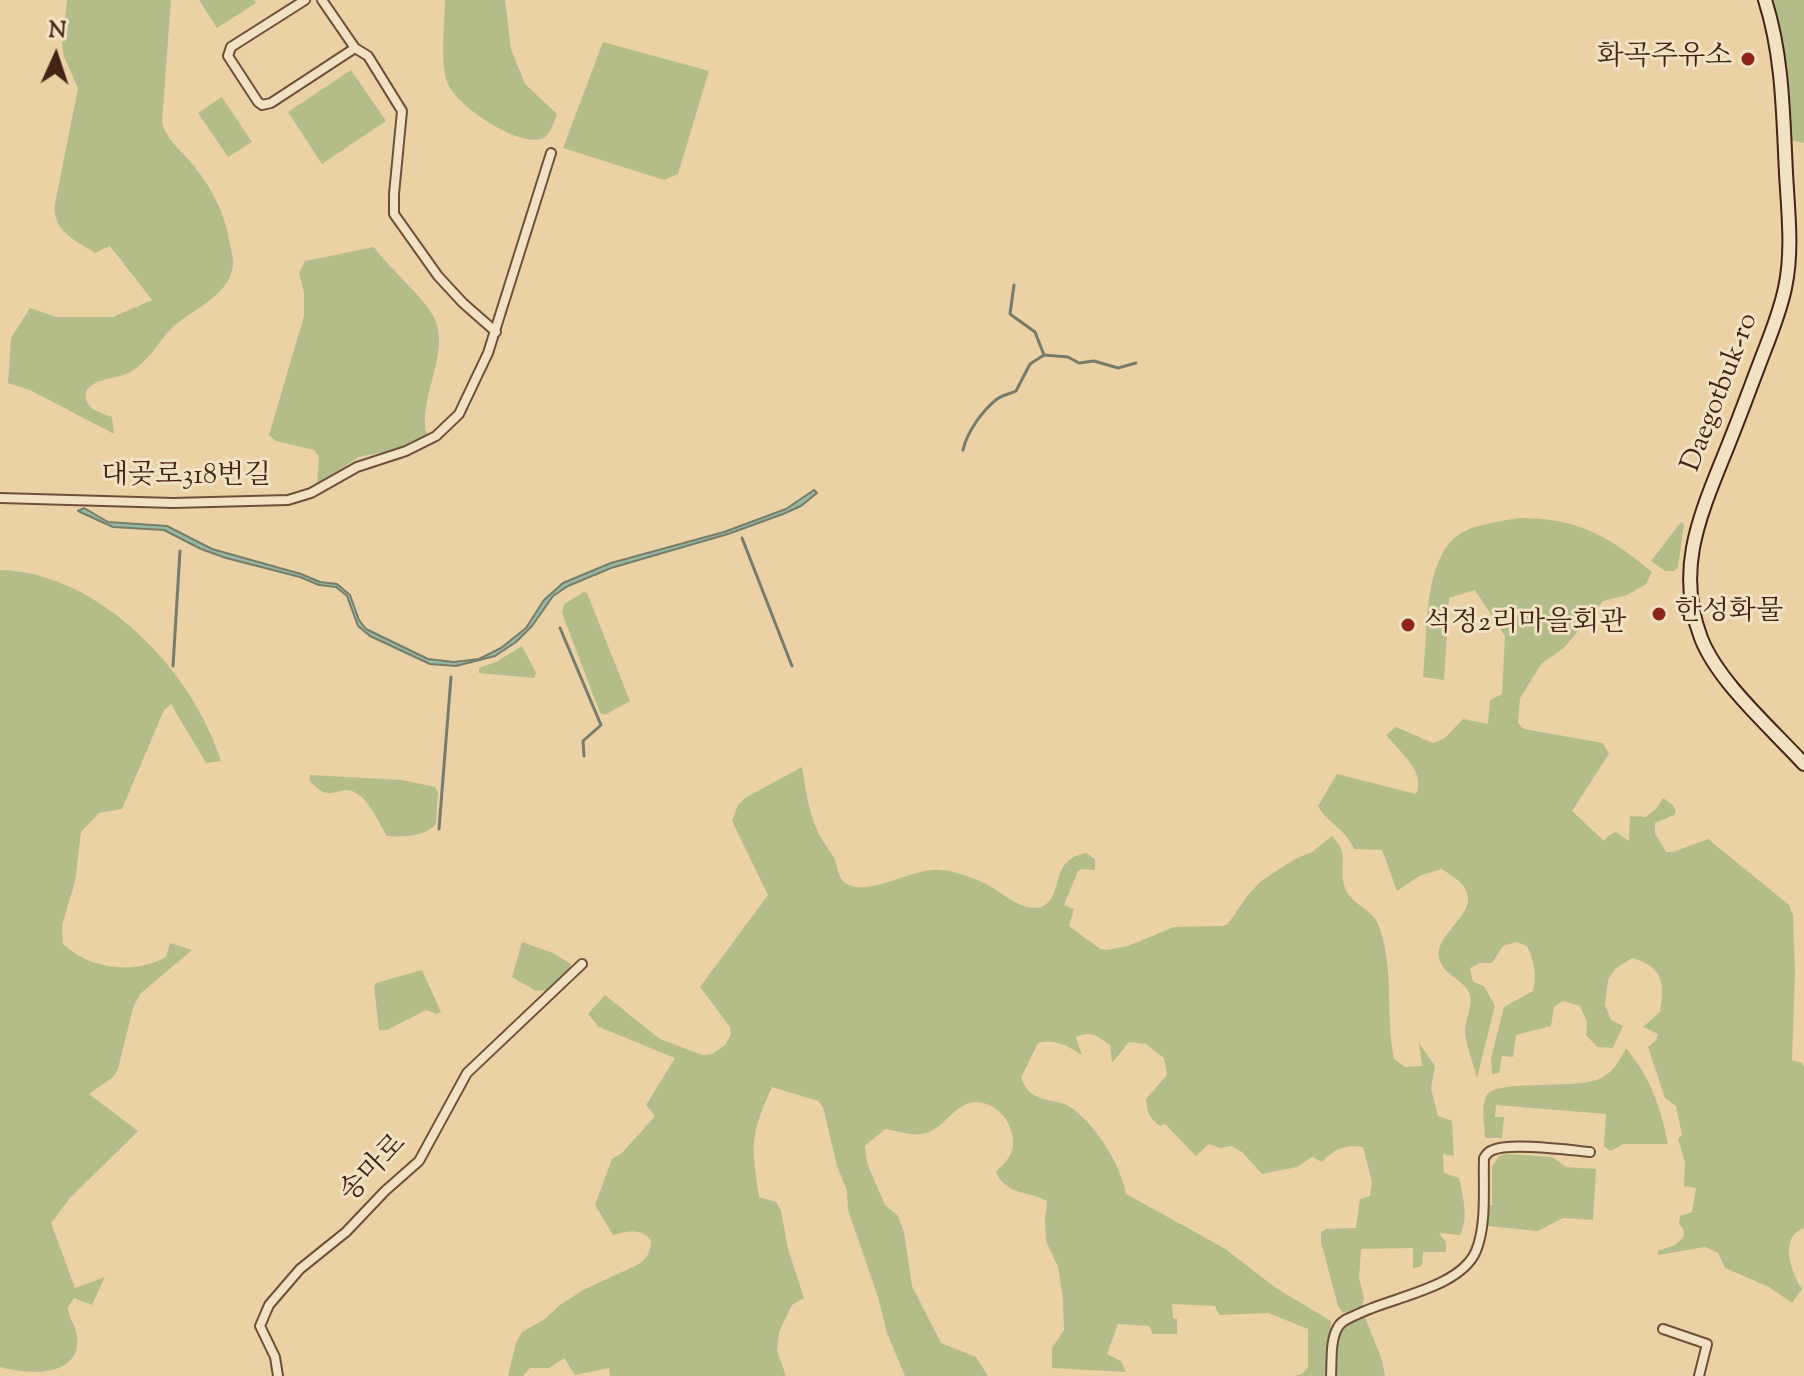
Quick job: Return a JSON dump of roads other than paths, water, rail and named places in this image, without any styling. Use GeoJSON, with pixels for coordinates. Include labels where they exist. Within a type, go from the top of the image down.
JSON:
{"type":"FeatureCollection","features":[{"type":"Feature","properties":{"kind":"street"},"geometry":{"type":"LineString","coordinates":[[305,0],[228,51],[228,56],[258,102],[267,105],[355,48]]}},
{"type":"Feature","properties":{"kind":"street"},"geometry":{"type":"LineString","coordinates":[[322,0],[355,48],[368,56],[402,111],[394,214],[438,276],[496,332]]}},
{"type":"Feature","properties":{"kind":"street","name":"Daegotbuk-ro"},"geometry":{"type":"LineString","coordinates":[[1765,0],[1775,42],[1783,104],[1789,249],[1785,287],[1754,379],[1698,521],[1689,569],[1696,620],[1710,657],[1723,676],[1804,764]]}},
{"type":"Feature","properties":{"kind":"street","name":"대곶로318번길"},"geometry":{"type":"LineString","coordinates":[[0,498],[173,503],[272,502],[299,498],[357,467],[422,444],[448,428],[465,404],[496,332],[551,153]]}},
{"type":"Feature","properties":{"kind":"street","name":"송마로"},"geometry":{"type":"LineString","coordinates":[[278,1376],[275,1357],[260,1326],[269,1305],[306,1262],[346,1232],[419,1161],[467,1073],[582,964]]}},
{"type":"Feature","properties":{"kind":"street"},"geometry":{"type":"LineString","coordinates":[[1331,1376],[1334,1334],[1340,1324],[1369,1308],[1432,1285],[1465,1268],[1476,1250],[1479,1237],[1484,1158],[1489,1151],[1529,1148],[1590,1152]]}},
{"type":"Feature","properties":{"kind":"street"},"geometry":{"type":"LineString","coordinates":[[1663,1329],[1707,1344],[1699,1376]]}},
{"type":"Feature","properties":{"kind":"waterway"},"geometry":{"type":"LineString","coordinates":[[963,450],[972,429],[986,410],[999,398],[1016,391],[1030,364],[1044,355],[1035,332],[1010,314],[1014,285]]}},
{"type":"Feature","properties":{"kind":"waterway"},"geometry":{"type":"LineString","coordinates":[[1044,355],[1068,357],[1079,363],[1094,361],[1118,368],[1136,363]]}},
{"type":"Feature","properties":{"kind":"waterway"},"geometry":{"type":"LineString","coordinates":[[742,538],[792,666]]}},
{"type":"Feature","properties":{"kind":"waterway"},"geometry":{"type":"LineString","coordinates":[[173,666],[180,551]]}},
{"type":"Feature","properties":{"kind":"waterway"},"geometry":{"type":"LineString","coordinates":[[560,628],[601,725],[583,741],[584,756]]}},
{"type":"Feature","properties":{"kind":"waterway"},"geometry":{"type":"LineString","coordinates":[[439,829],[451,677]]}},
{"type":"Feature","properties":{"kind":"place","name":"화곡주유소"},"geometry":{"type":"Point","coordinates":[1748,59]}},
{"type":"Feature","properties":{"kind":"place","name":"한성화물"},"geometry":{"type":"Point","coordinates":[1659,614]}},
{"type":"Feature","properties":{"kind":"place","name":"석정2리마을회관"},"geometry":{"type":"Point","coordinates":[1408,625]}}]}
